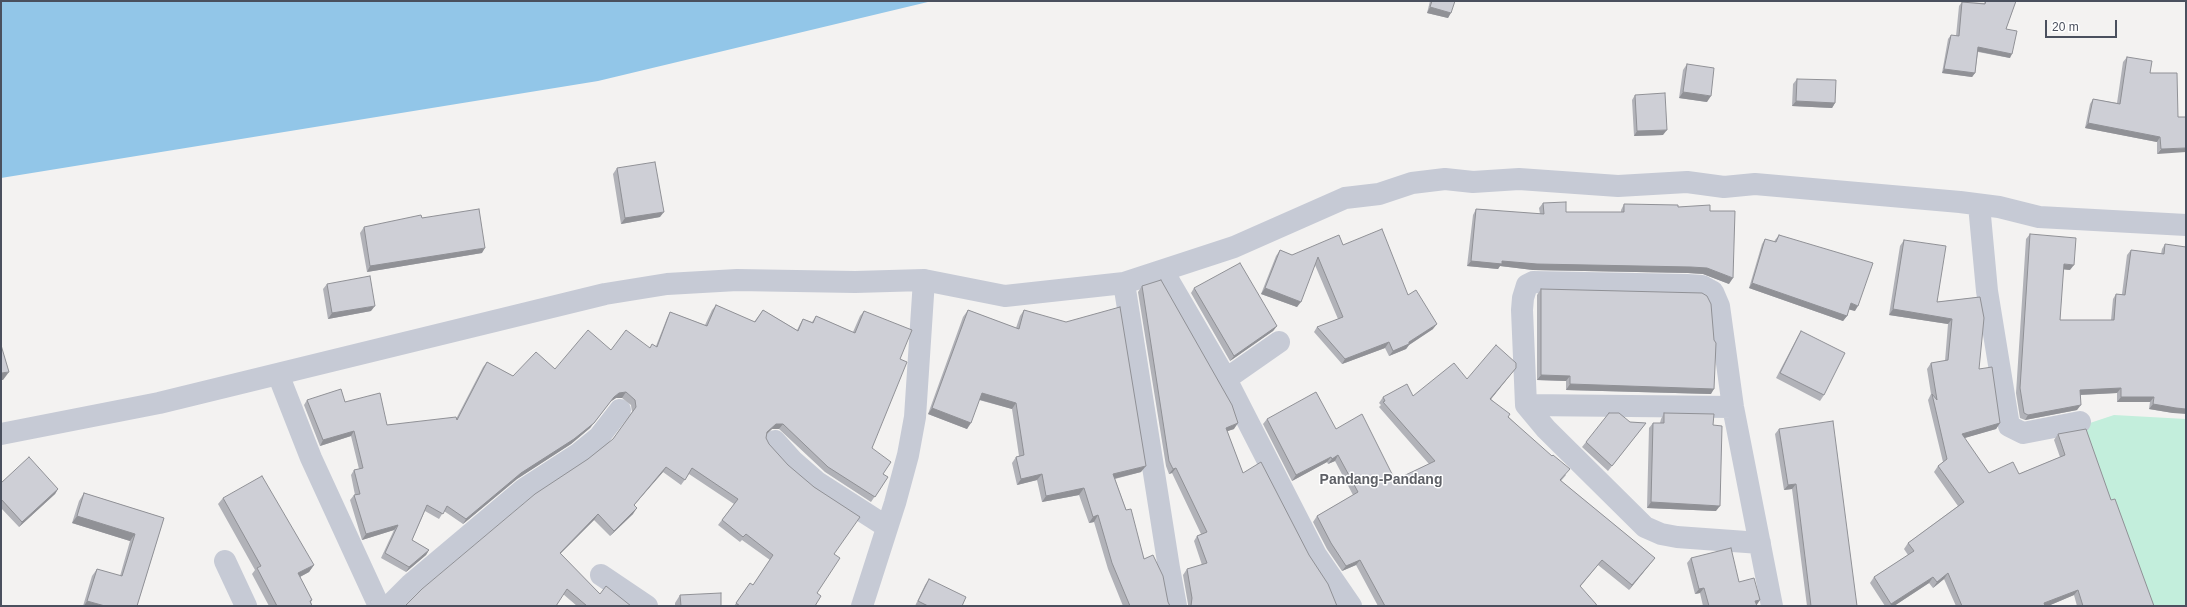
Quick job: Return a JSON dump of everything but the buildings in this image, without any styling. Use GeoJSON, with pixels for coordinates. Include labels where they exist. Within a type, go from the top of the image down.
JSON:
{"type":"FeatureCollection","features":[{"type":"Feature","properties":{"kind":"street"},"geometry":{"type":"LineString","coordinates":[[1,434],[159,403],[604,294],[667,284],[737,280],[855,282],[924,280],[1005,296],[1124,282],[1163,271],[1234,247],[1345,198],[1379,194],[1412,183],[1445,179],[1473,182],[1518,179],[1618,186],[1687,182],[1724,187],[1755,184],[1960,202],[1999,208],[2039,218],[2186,225]]}},
{"type":"Feature","properties":{"kind":"street"},"geometry":{"type":"LineString","coordinates":[[1979,205],[1987,291],[2009,426],[2023,433],[2080,422]]}},
{"type":"Feature","properties":{"kind":"street"},"geometry":{"type":"LineString","coordinates":[[1163,271],[1226,379],[1316,555],[1351,606]]}},
{"type":"Feature","properties":{"kind":"street"},"geometry":{"type":"LineString","coordinates":[[862,606],[908,454],[915,417],[924,280]]}},
{"type":"Feature","properties":{"kind":"street"},"geometry":{"type":"LineString","coordinates":[[1124,282],[1168,568],[1176,606]]}},
{"type":"Feature","properties":{"kind":"street"},"geometry":{"type":"LineString","coordinates":[[1760,543],[1677,537],[1661,534],[1645,527],[1546,429],[1526,405],[1523,298],[1527,285],[1533,282],[1702,286],[1713,292],[1719,306],[1733,407],[1760,543],[1772,606]]}},
{"type":"Feature","properties":{"kind":"street"},"geometry":{"type":"LineString","coordinates":[[1226,379],[1279,342]]}},
{"type":"Feature","properties":{"kind":"street"},"geometry":{"type":"LineString","coordinates":[[278,374],[311,458],[379,606]]}},
{"type":"Feature","properties":{"kind":"street"},"geometry":{"type":"LineString","coordinates":[[1526,405],[1733,407]]}},
{"type":"Feature","properties":{"kind":"street"},"geometry":{"type":"LineString","coordinates":[[389,606],[410,585],[524,489],[578,454],[599,437],[620,410]]}},
{"type":"Feature","properties":{"kind":"street"},"geometry":{"type":"LineString","coordinates":[[775,441],[793,461],[817,482],[887,527]]}},
{"type":"Feature","properties":{"kind":"street"},"geometry":{"type":"LineString","coordinates":[[225,561],[246,606]]}},
{"type":"Feature","properties":{"kind":"street"},"geometry":{"type":"LineString","coordinates":[[601,575],[647,606]]}},
{"type":"Feature","properties":{"kind":"green space"},"geometry":{"type":"Polygon","coordinates":[[[2114,415],[2186,419],[2186,606],[2149,606],[2078,427],[2114,415]]]}},
{"type":"Feature","properties":{"kind":"water"},"geometry":{"type":"Polygon","coordinates":[[[1,1],[932,1],[598,81],[1,178],[1,1]]]}},
{"type":"Feature","properties":{"kind":"district","name":"Pandang-Pandang"},"geometry":{"type":"Point","coordinates":[1381,480]}}]}
